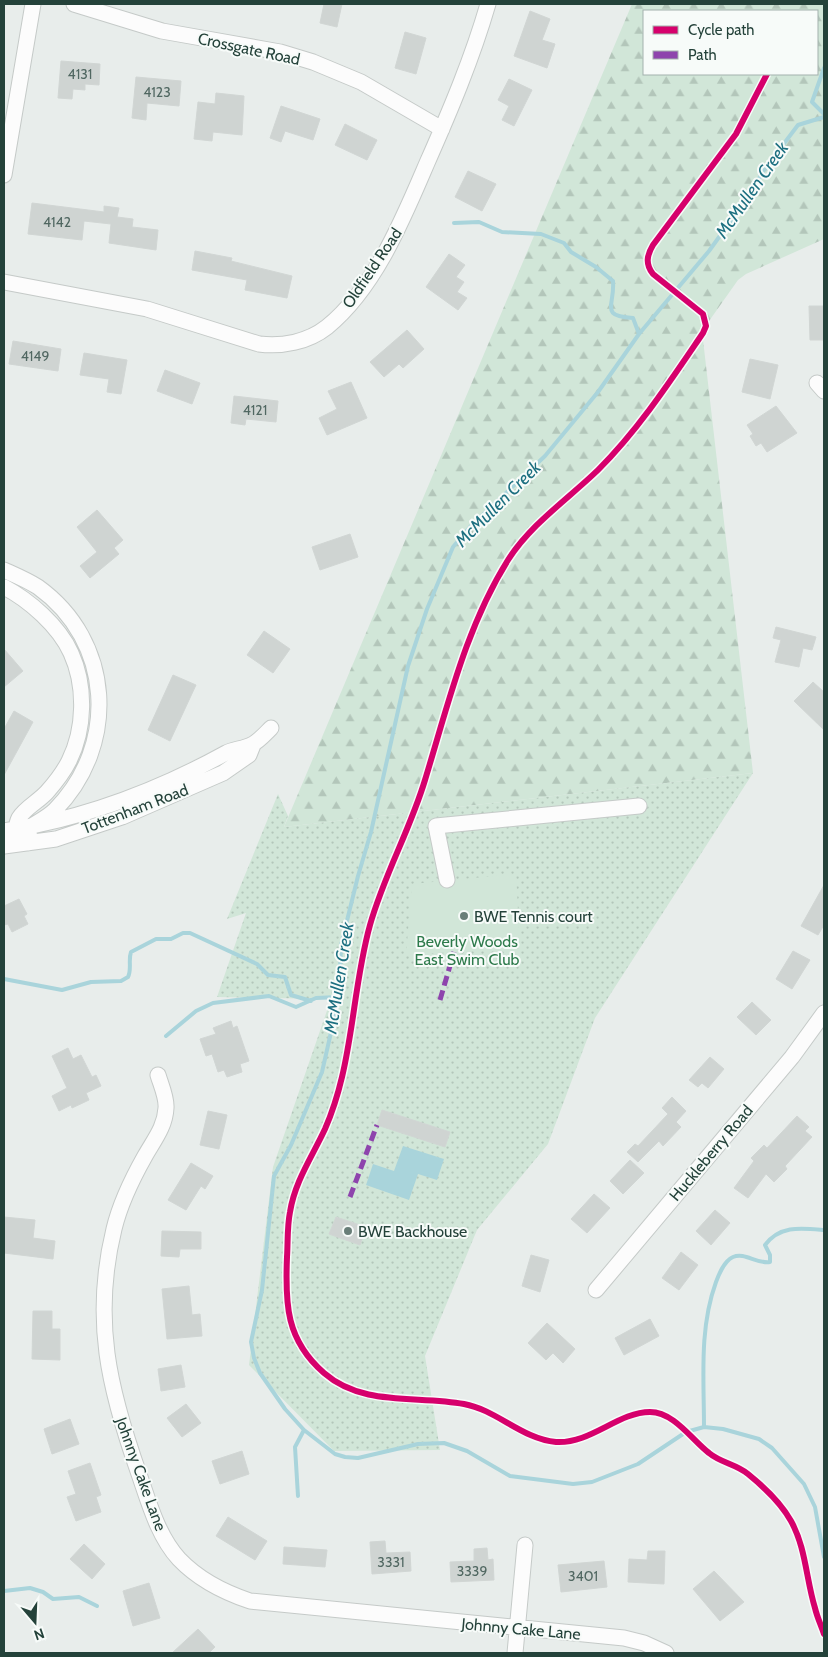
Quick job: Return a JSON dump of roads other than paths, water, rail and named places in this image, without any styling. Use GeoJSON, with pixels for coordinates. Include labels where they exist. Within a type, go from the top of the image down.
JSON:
{"type":"FeatureCollection","features":[{"type":"Feature","properties":{"kind":"street"},"geometry":{"type":"LineString","coordinates":[[4,175],[33,4]]}},
{"type":"Feature","properties":{"kind":"street","name":"Crossgate Road"},"geometry":{"type":"LineString","coordinates":[[74,4],[162,30],[280,52],[313,62],[361,82],[442,130]]}},
{"type":"Feature","properties":{"kind":"street","name":"Oldfield Road"},"geometry":{"type":"LineString","coordinates":[[4,282],[147,309],[259,344],[277,345],[296,342],[325,328],[357,295],[396,234],[467,72],[488,4]]}},
{"type":"Feature","properties":{"kind":"street"},"geometry":{"type":"LineString","coordinates":[[4,570],[38,587],[54,601],[88,650],[97,677],[99,722],[88,763],[69,794],[54,811],[17,837]]}},
{"type":"Feature","properties":{"kind":"street"},"geometry":{"type":"LineString","coordinates":[[4,587],[22,597],[49,622],[71,652],[80,686],[82,727],[69,761],[48,792],[20,817],[17,837]]}},
{"type":"Feature","properties":{"kind":"street","name":"Tottenham Road"},"geometry":{"type":"LineString","coordinates":[[17,837],[56,839],[122,817],[223,774],[249,755],[253,745],[271,728]]}},
{"type":"Feature","properties":{"kind":"street"},"geometry":{"type":"LineString","coordinates":[[447,880],[436,826],[639,806]]}},
{"type":"Feature","properties":{"kind":"street","name":"Huckleberry Road"},"geometry":{"type":"LineString","coordinates":[[596,1290],[792,1057],[824,1013]]}},
{"type":"Feature","properties":{"kind":"street","name":"Johnny Cake Lane"},"geometry":{"type":"LineString","coordinates":[[158,1075],[166,1107],[164,1123],[130,1182],[114,1227],[107,1259],[104,1328],[111,1384],[120,1421],[159,1529],[172,1549],[196,1575],[227,1593],[250,1601],[624,1638],[644,1643],[666,1653]]}},
{"type":"Feature","properties":{"kind":"street"},"geometry":{"type":"LineString","coordinates":[[515,1653],[525,1545]]}},
{"type":"Feature","properties":{"kind":"water"},"geometry":{"type":"Polygon","coordinates":[[[403,1146],[444,1159],[437,1180],[418,1174],[409,1200],[366,1185],[373,1164],[394,1171],[403,1146]]]}},
{"type":"Feature","properties":{"kind":"waterway","name":"McMullen Creek"},"geometry":{"type":"LineString","coordinates":[[824,68],[812,102],[824,114]]}},
{"type":"Feature","properties":{"kind":"waterway","name":"McMullen Creek"},"geometry":{"type":"LineString","coordinates":[[824,117],[798,125],[764,170],[748,197],[709,251],[639,334],[598,392],[545,456],[470,527],[453,547],[427,609],[408,666],[371,832],[341,945],[339,997],[322,1072],[291,1145],[274,1176],[262,1290],[251,1342],[254,1358],[260,1373],[285,1409],[304,1430],[335,1454],[345,1457],[358,1458],[418,1444],[444,1443],[467,1451],[510,1476],[573,1484],[592,1482],[638,1464],[686,1432],[704,1427],[723,1429],[759,1439],[772,1448],[804,1484],[815,1507],[824,1557]]}},
{"type":"Feature","properties":{"kind":"waterway"},"geometry":{"type":"LineString","coordinates":[[454,223],[479,222],[502,232],[541,234],[564,243],[571,252],[596,267],[613,281],[612,312],[622,317],[633,318],[639,334]]}},
{"type":"Feature","properties":{"kind":"waterway"},"geometry":{"type":"LineString","coordinates":[[4,979],[62,990],[91,982],[121,981],[128,977],[131,952],[156,939],[171,939],[183,933],[190,933],[257,964],[268,975],[285,977],[291,995],[311,1001]]}},
{"type":"Feature","properties":{"kind":"waterway"},"geometry":{"type":"LineString","coordinates":[[166,1036],[196,1011],[213,1003],[269,996],[296,1007],[316,998],[339,997]]}},
{"type":"Feature","properties":{"kind":"waterway"},"geometry":{"type":"LineString","coordinates":[[704,1427],[703,1372],[707,1318],[716,1282],[722,1268],[727,1261],[737,1256],[770,1262],[770,1255],[765,1245],[777,1234],[784,1231],[791,1229],[824,1230]]}},
{"type":"Feature","properties":{"kind":"waterway"},"geometry":{"type":"LineString","coordinates":[[298,1496],[295,1447],[304,1430]]}},
{"type":"Feature","properties":{"kind":"waterway"},"geometry":{"type":"LineString","coordinates":[[4,1591],[30,1588],[43,1592],[53,1599],[79,1597],[97,1606]]}},
{"type":"Feature","properties":{"kind":"place","name":"BWE Tennis court"},"geometry":{"type":"Point","coordinates":[464,916]}},
{"type":"Feature","properties":{"kind":"place","name":"BWE Backhouse"},"geometry":{"type":"Point","coordinates":[348,1231]}},
{"type":"Feature","properties":{"kind":"park label","name":"Beverly Woods East Swim Club"},"geometry":{"type":"Point","coordinates":[467,950]}}]}
